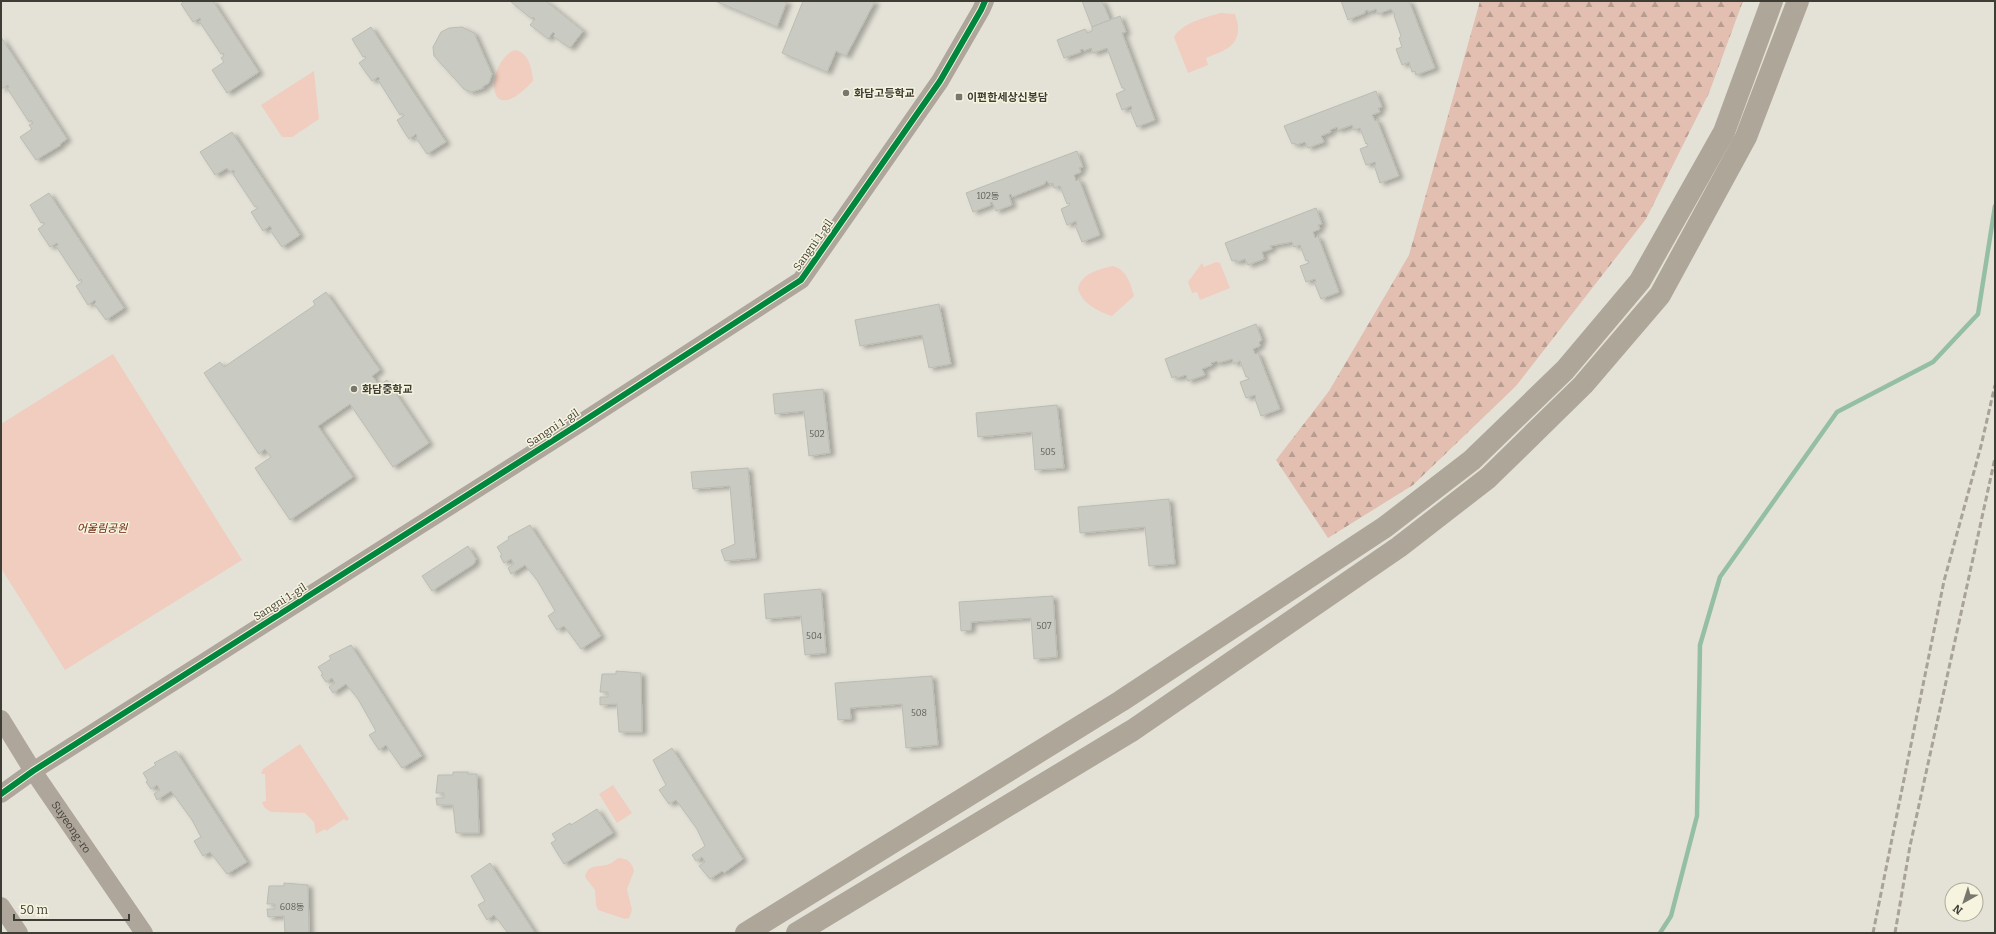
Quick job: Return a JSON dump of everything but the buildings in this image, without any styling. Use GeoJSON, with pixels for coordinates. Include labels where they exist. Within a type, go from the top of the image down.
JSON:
{"type":"FeatureCollection","features":[{"type":"Feature","properties":{"kind":"main road"},"geometry":{"type":"LineString","coordinates":[[746,933],[1121,701],[1385,527],[1472,460],[1565,370],[1640,281],[1724,132],[1772,1]]}},
{"type":"Feature","properties":{"kind":"main road"},"geometry":{"type":"LineString","coordinates":[[797,933],[1133,730],[1399,547],[1488,478],[1583,385],[1660,295],[1746,137],[1798,1]]}},
{"type":"Feature","properties":{"kind":"street","name":"Sangni 1-gil"},"geometry":{"type":"LineString","coordinates":[[1,794],[33,771],[579,424],[801,280],[940,81],[985,1]]}},
{"type":"Feature","properties":{"kind":"street","name":"Suyeong-ro"},"geometry":{"type":"LineString","coordinates":[[1,719],[33,771],[144,933]]}},
{"type":"Feature","properties":{"kind":"street"},"geometry":{"type":"LineString","coordinates":[[1,906],[19,933]]}},
{"type":"Feature","properties":{"kind":"green space"},"geometry":{"type":"Polygon","coordinates":[[[1480,1],[1743,1],[1709,93],[1646,219],[1516,386],[1413,485],[1328,538],[1276,460],[1329,391],[1409,255],[1480,1]]]}},
{"type":"Feature","properties":{"kind":"green space"},"geometry":{"type":"Polygon","coordinates":[[[1220,13],[1235,14],[1238,27],[1235,41],[1232,45],[1222,51],[1206,58],[1208,65],[1188,73],[1174,37],[1189,24],[1220,13]]]}},
{"type":"Feature","properties":{"kind":"green space"},"geometry":{"type":"Polygon","coordinates":[[[515,50],[520,51],[527,58],[531,67],[533,81],[517,96],[505,100],[498,98],[494,90],[495,78],[505,56],[515,50]]]}},
{"type":"Feature","properties":{"kind":"green space"},"geometry":{"type":"Polygon","coordinates":[[[314,71],[319,119],[292,137],[282,137],[261,105],[314,71]]]}},
{"type":"Feature","properties":{"kind":"green space"},"geometry":{"type":"Polygon","coordinates":[[[1216,262],[1220,263],[1230,288],[1200,300],[1197,292],[1192,293],[1188,282],[1202,263],[1204,267],[1216,262]]]}},
{"type":"Feature","properties":{"kind":"green space"},"geometry":{"type":"Polygon","coordinates":[[[1113,266],[1125,274],[1134,296],[1112,316],[1101,312],[1086,302],[1082,298],[1078,288],[1080,283],[1087,275],[1097,270],[1113,266]]]}},
{"type":"Feature","properties":{"kind":"green space","name":"어울림공원"},"geometry":{"type":"Polygon","coordinates":[[[113,354],[242,560],[65,670],[1,568],[1,424],[113,354]]]}},
{"type":"Feature","properties":{"kind":"green space"},"geometry":{"type":"Polygon","coordinates":[[[300,744],[349,819],[346,821],[344,819],[326,831],[325,829],[316,834],[314,822],[305,813],[271,812],[265,808],[262,802],[266,801],[265,774],[261,774],[263,769],[300,744]]]}},
{"type":"Feature","properties":{"kind":"green space"},"geometry":{"type":"Polygon","coordinates":[[[613,785],[632,813],[617,823],[599,794],[613,785]]]}},
{"type":"Feature","properties":{"kind":"green space"},"geometry":{"type":"Polygon","coordinates":[[[618,858],[629,861],[634,871],[627,889],[632,910],[629,918],[625,919],[598,910],[596,905],[595,890],[585,877],[586,873],[591,868],[609,864],[618,858]]]}},
{"type":"Feature","properties":{"kind":"waterway"},"geometry":{"type":"LineString","coordinates":[[1660,933],[1671,916],[1697,816],[1700,645],[1720,577],[1837,412],[1933,362],[1978,314],[1995,206]]}},
{"type":"Feature","properties":{"kind":"railway"},"geometry":{"type":"LineString","coordinates":[[1873,933],[1944,581],[1981,446],[1995,385]]}},
{"type":"Feature","properties":{"kind":"railway"},"geometry":{"type":"LineString","coordinates":[[1895,933],[1910,846],[1995,458]]}},
{"type":"Feature","properties":{"kind":"cycle path"},"geometry":{"type":"LineString","coordinates":[[1,794],[33,771],[579,424],[801,280],[940,81],[985,1]]}},
{"type":"Feature","properties":{"kind":"place","name":"화담고등학교"},"geometry":{"type":"Point","coordinates":[846,93]}},
{"type":"Feature","properties":{"kind":"place","name":"이편한세상신봉담"},"geometry":{"type":"Point","coordinates":[959,97]}},
{"type":"Feature","properties":{"kind":"place","name":"화담중학교"},"geometry":{"type":"Point","coordinates":[354,389]}}]}
